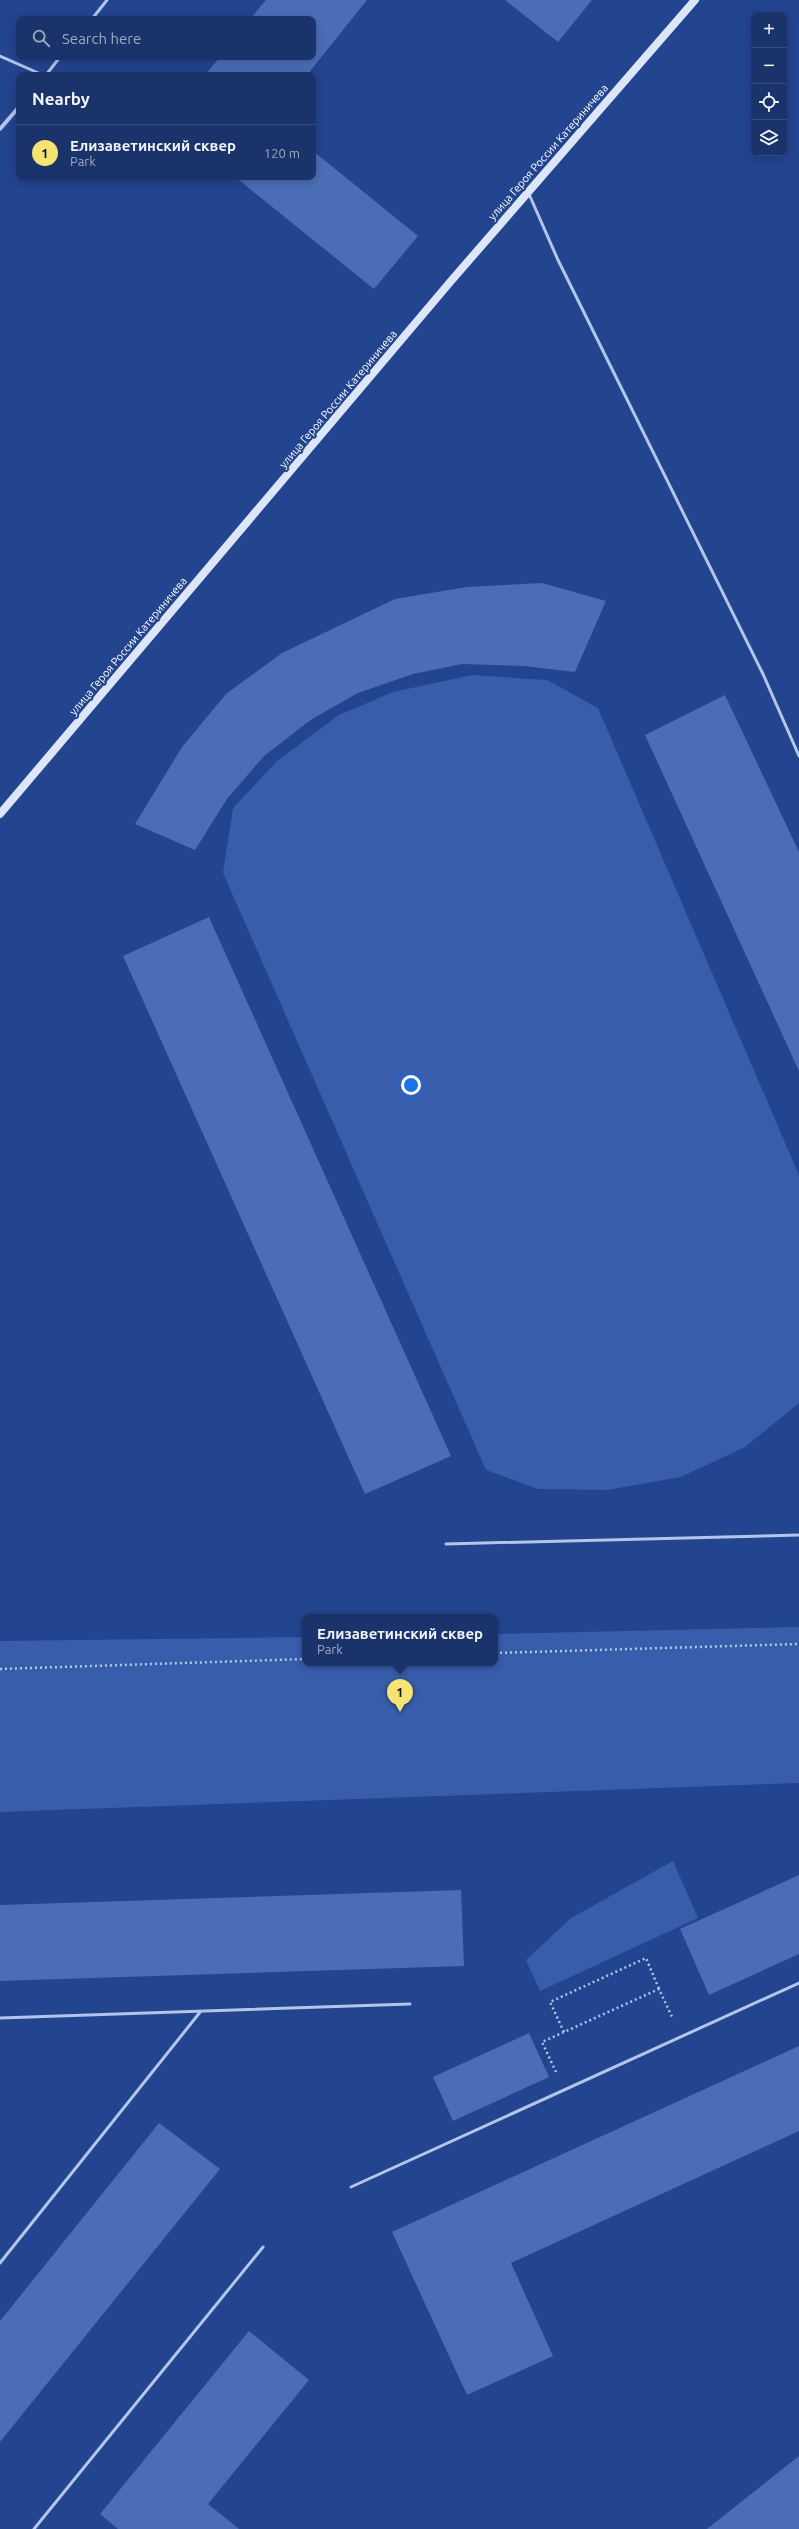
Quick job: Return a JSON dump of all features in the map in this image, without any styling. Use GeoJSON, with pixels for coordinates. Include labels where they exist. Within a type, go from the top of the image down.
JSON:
{"type":"FeatureCollection","features":[{"type":"Feature","properties":{"kind":"main road","name":"улица Героя России Катериничева"},"geometry":{"type":"LineString","coordinates":[[0,814],[528,192],[695,0]]}},
{"type":"Feature","properties":{"kind":"street"},"geometry":{"type":"LineString","coordinates":[[0,129],[16,110]]}},
{"type":"Feature","properties":{"kind":"lane"},"geometry":{"type":"LineString","coordinates":[[94,16],[107,0]]}},
{"type":"Feature","properties":{"kind":"lane"},"geometry":{"type":"LineString","coordinates":[[0,56],[38,72]]}},
{"type":"Feature","properties":{"kind":"lane"},"geometry":{"type":"LineString","coordinates":[[48,72],[58,60]]}},
{"type":"Feature","properties":{"kind":"lane"},"geometry":{"type":"LineString","coordinates":[[528,192],[558,260],[763,674],[799,756]]}},
{"type":"Feature","properties":{"kind":"lane"},"geometry":{"type":"LineString","coordinates":[[446,1544],[799,1535]]}},
{"type":"Feature","properties":{"kind":"lane"},"geometry":{"type":"LineString","coordinates":[[351,2187],[799,1983]]}},
{"type":"Feature","properties":{"kind":"lane"},"geometry":{"type":"LineString","coordinates":[[0,2018],[410,2004]]}},
{"type":"Feature","properties":{"kind":"lane"},"geometry":{"type":"LineString","coordinates":[[0,2263],[201,2012]]}},
{"type":"Feature","properties":{"kind":"lane"},"geometry":{"type":"LineString","coordinates":[[34,2529],[263,2247]]}},
{"type":"Feature","properties":{"kind":"path"},"geometry":{"type":"LineString","coordinates":[[498,1653],[799,1644]]}},
{"type":"Feature","properties":{"kind":"path"},"geometry":{"type":"LineString","coordinates":[[0,1669],[302,1660]]}},
{"type":"Feature","properties":{"kind":"path"},"geometry":{"type":"LineString","coordinates":[[564,2032],[550,2002],[646,1958],[681,2037]]}},
{"type":"Feature","properties":{"kind":"path"},"geometry":{"type":"LineString","coordinates":[[564,2090],[542,2042],[659,1989]]}},
{"type":"Feature","properties":{"kind":"shaded area"},"geometry":{"type":"Polygon","coordinates":[[[472,675],[547,680],[598,708],[799,1175],[799,1403],[745,1447],[681,1477],[607,1490],[538,1489],[486,1470],[223,873],[233,808],[278,760],[339,715],[393,692],[472,675]]]}},
{"type":"Feature","properties":{"kind":"shaded area"},"geometry":{"type":"Polygon","coordinates":[[[799,1627],[799,1783],[0,1812],[0,1641],[302,1637],[302,1666],[498,1666],[498,1634],[799,1627]]]}},
{"type":"Feature","properties":{"kind":"shaded area"},"geometry":{"type":"Polygon","coordinates":[[[673,1861],[698,1918],[540,1991],[526,1960],[571,1918],[673,1861]]]}},
{"type":"Feature","properties":{"kind":"building"},"geometry":{"type":"Polygon","coordinates":[[[266,0],[367,0],[309,72],[208,72],[218,60],[316,60],[316,16],[253,16],[266,0]]]}},
{"type":"Feature","properties":{"kind":"building"},"geometry":{"type":"Polygon","coordinates":[[[505,0],[592,0],[558,42],[505,0]]]}},
{"type":"Feature","properties":{"kind":"building"},"geometry":{"type":"Polygon","coordinates":[[[316,153],[418,236],[374,289],[239,180],[316,180],[316,153]]]}},
{"type":"Feature","properties":{"kind":"building"},"geometry":{"type":"Polygon","coordinates":[[[542,583],[606,601],[575,672],[524,666],[462,664],[413,674],[358,693],[312,719],[264,756],[227,799],[195,850],[135,824],[182,747],[226,694],[282,653],[395,599],[467,587],[542,583]]]}},
{"type":"Feature","properties":{"kind":"building"},"geometry":{"type":"Polygon","coordinates":[[[725,695],[799,852],[799,1071],[645,735],[725,695]]]}},
{"type":"Feature","properties":{"kind":"building"},"geometry":{"type":"Polygon","coordinates":[[[209,917],[451,1456],[365,1494],[123,956],[209,917]]]}},
{"type":"Feature","properties":{"kind":"building"},"geometry":{"type":"Polygon","coordinates":[[[799,1875],[799,1954],[709,1995],[680,1929],[799,1875]]]}},
{"type":"Feature","properties":{"kind":"building"},"geometry":{"type":"Polygon","coordinates":[[[461,1890],[464,1966],[0,1981],[0,1905],[461,1890]]]}},
{"type":"Feature","properties":{"kind":"building"},"geometry":{"type":"Polygon","coordinates":[[[529,2033],[549,2077],[453,2121],[433,2077],[529,2033]]]}},
{"type":"Feature","properties":{"kind":"building"},"geometry":{"type":"Polygon","coordinates":[[[799,2046],[799,2131],[511,2263],[553,2356],[467,2395],[392,2232],[799,2046]]]}},
{"type":"Feature","properties":{"kind":"building"},"geometry":{"type":"Polygon","coordinates":[[[159,2123],[220,2169],[0,2442],[0,2321],[159,2123]]]}},
{"type":"Feature","properties":{"kind":"building"},"geometry":{"type":"Polygon","coordinates":[[[249,2331],[309,2380],[208,2504],[239,2529],[118,2529],[100,2514],[249,2331]]]}},
{"type":"Feature","properties":{"kind":"building"},"geometry":{"type":"Polygon","coordinates":[[[799,2456],[799,2529],[707,2529],[799,2456]]]}},
{"type":"Feature","properties":{"kind":"place","name":"Елизаветинский сквер"},"geometry":{"type":"Point","coordinates":[400,1712]}}]}
